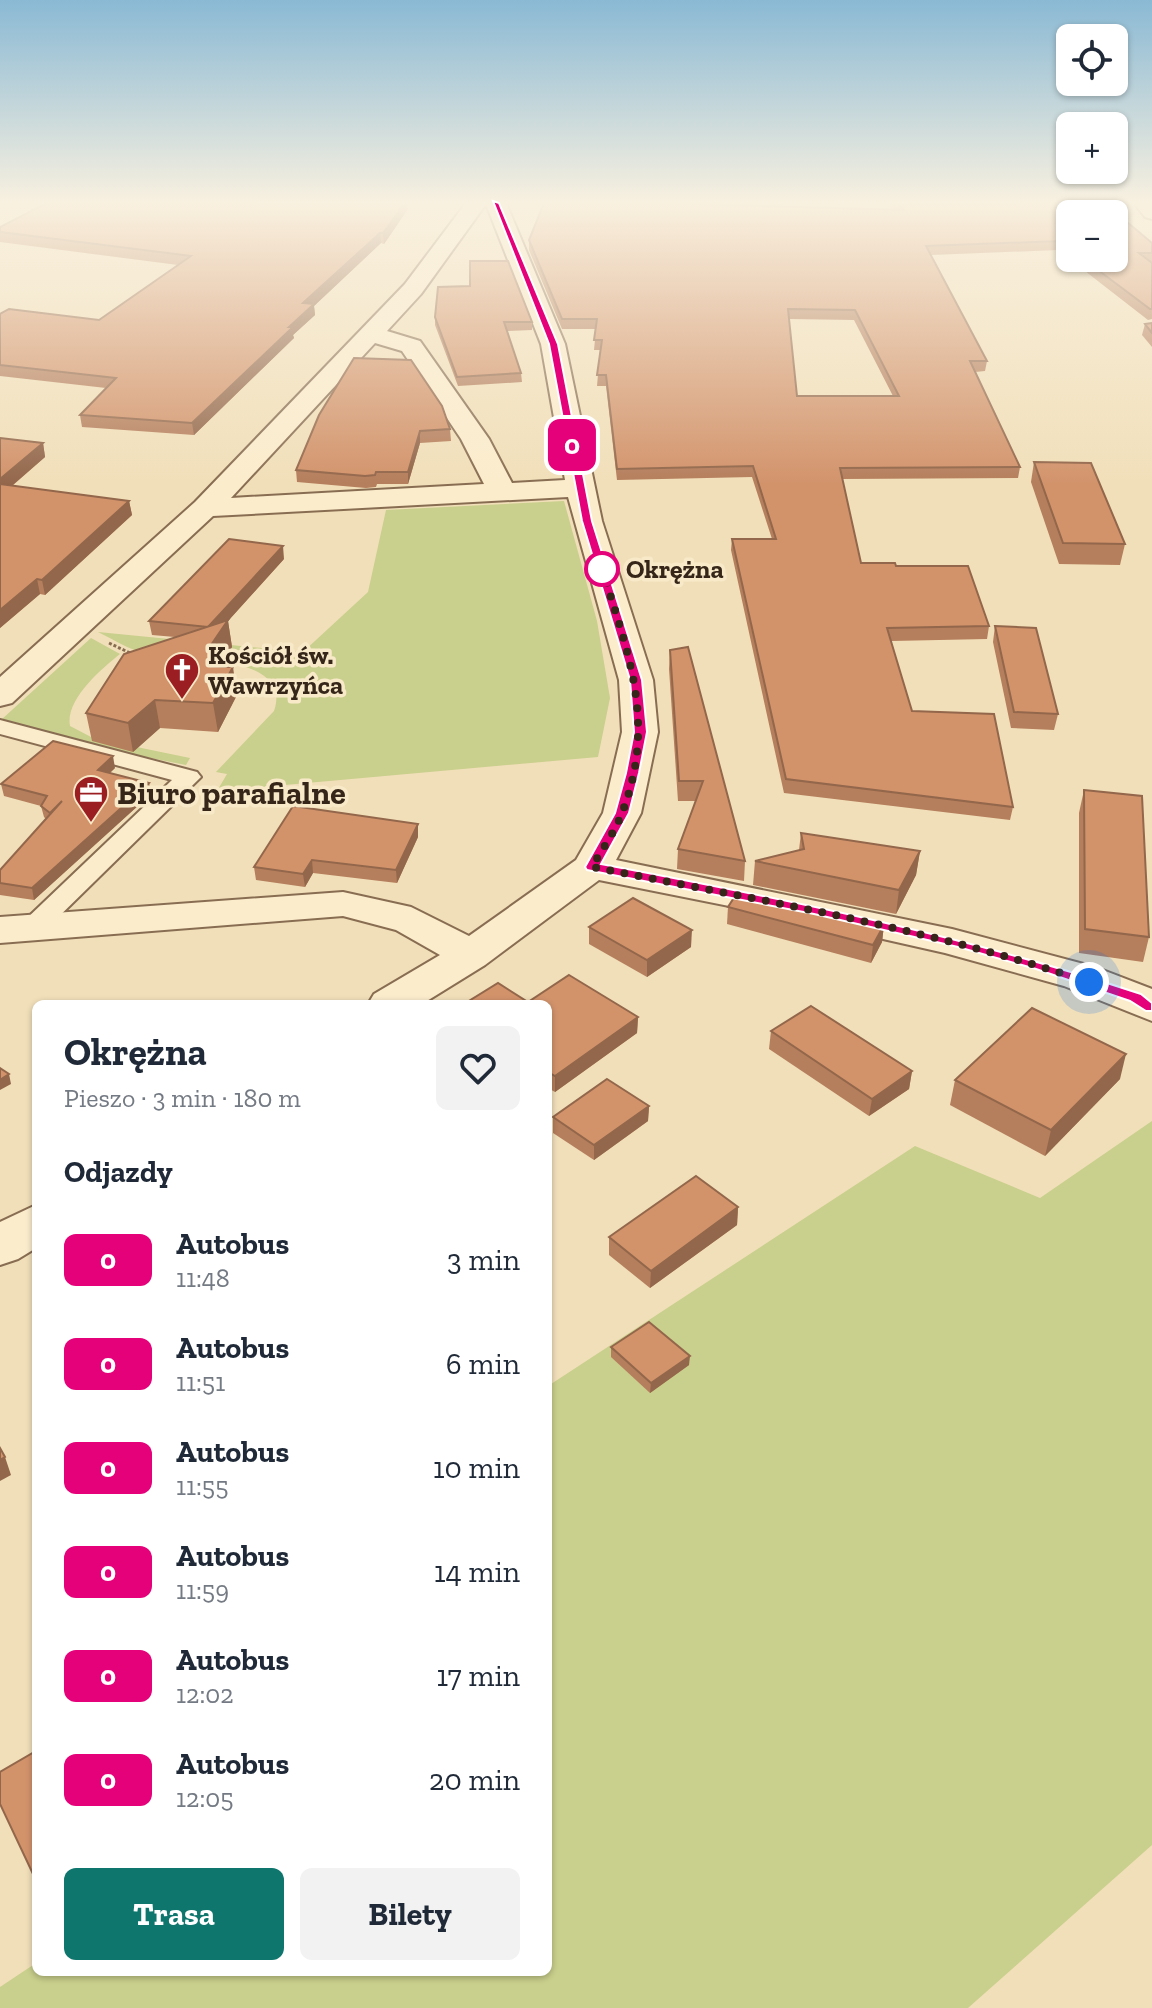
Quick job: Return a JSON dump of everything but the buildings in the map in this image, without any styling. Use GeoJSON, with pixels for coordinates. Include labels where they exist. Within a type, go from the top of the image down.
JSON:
{"type":"FeatureCollection","features":[{"type":"Feature","properties":{"kind":"street"},"geometry":{"type":"LineString","coordinates":[[0,696],[205,508],[406,297]]}},
{"type":"Feature","properties":{"kind":"street"},"geometry":{"type":"LineString","coordinates":[[397,1000],[470,956],[592,867],[622,813],[640,732],[636,680],[587,521],[553,344],[534,297]]}},
{"type":"Feature","properties":{"kind":"street"},"geometry":{"type":"LineString","coordinates":[[370,335],[398,340],[411,346],[475,439],[502,492]]}},
{"type":"Feature","properties":{"kind":"street"},"geometry":{"type":"LineString","coordinates":[[205,508],[581,488]]}},
{"type":"Feature","properties":{"kind":"street"},"geometry":{"type":"LineString","coordinates":[[592,867],[814,909],[961,943],[1055,970],[1135,997],[1152,1007]]}},
{"type":"Feature","properties":{"kind":"street"},"geometry":{"type":"LineString","coordinates":[[16,929],[343,904],[385,909],[417,922],[470,956]]}},
{"type":"Feature","properties":{"kind":"street"},"geometry":{"type":"LineString","coordinates":[[0,1246],[32,1226]]}},
{"type":"Feature","properties":{"kind":"lane"},"geometry":{"type":"LineString","coordinates":[[0,727],[189,777],[16,929]]}},
{"type":"Feature","properties":{"kind":"green space"},"geometry":{"type":"Polygon","coordinates":[[[564,501],[597,621],[610,698],[598,757],[217,791],[227,774],[216,772],[274,711],[275,692],[266,677],[226,662],[138,651],[98,632],[303,652],[368,592],[386,510],[564,501]]]}},
{"type":"Feature","properties":{"kind":"green space"},"geometry":{"type":"Polygon","coordinates":[[[91,638],[120,654],[79,696],[70,716],[70,726],[93,738],[190,758],[186,765],[105,749],[1,720],[91,638]]]}},
{"type":"Feature","properties":{"kind":"green space"},"geometry":{"type":"Polygon","coordinates":[[[1152,1121],[1152,1845],[968,2008],[0,2008],[0,1987],[32,1966],[32,1976],[552,1976],[552,1383],[915,1146],[1040,1198],[1152,1121]]]}},
{"type":"Feature","properties":{"kind":"bus line","name":"0"},"geometry":{"type":"LineString","coordinates":[[534,297],[553,344],[587,521],[636,680],[640,732],[633,773],[622,813],[592,867],[814,909],[961,943],[1135,997],[1152,1007]]}},
{"type":"Feature","properties":{"kind":"place","name":"Okrężna"},"geometry":{"type":"Point","coordinates":[602,569]}},
{"type":"Feature","properties":{"kind":"place","name":"Kościół św. Wawrzyńca"},"geometry":{"type":"Point","coordinates":[182,701]}},
{"type":"Feature","properties":{"kind":"place","name":"Biuro parafialne"},"geometry":{"type":"Point","coordinates":[91,824]}},
{"type":"Feature","properties":{"kind":"route"},"geometry":{"type":"LineString","coordinates":[[602,569],[636,680],[640,732],[622,813],[592,867],[814,909],[961,943],[1089,982]]}}]}
